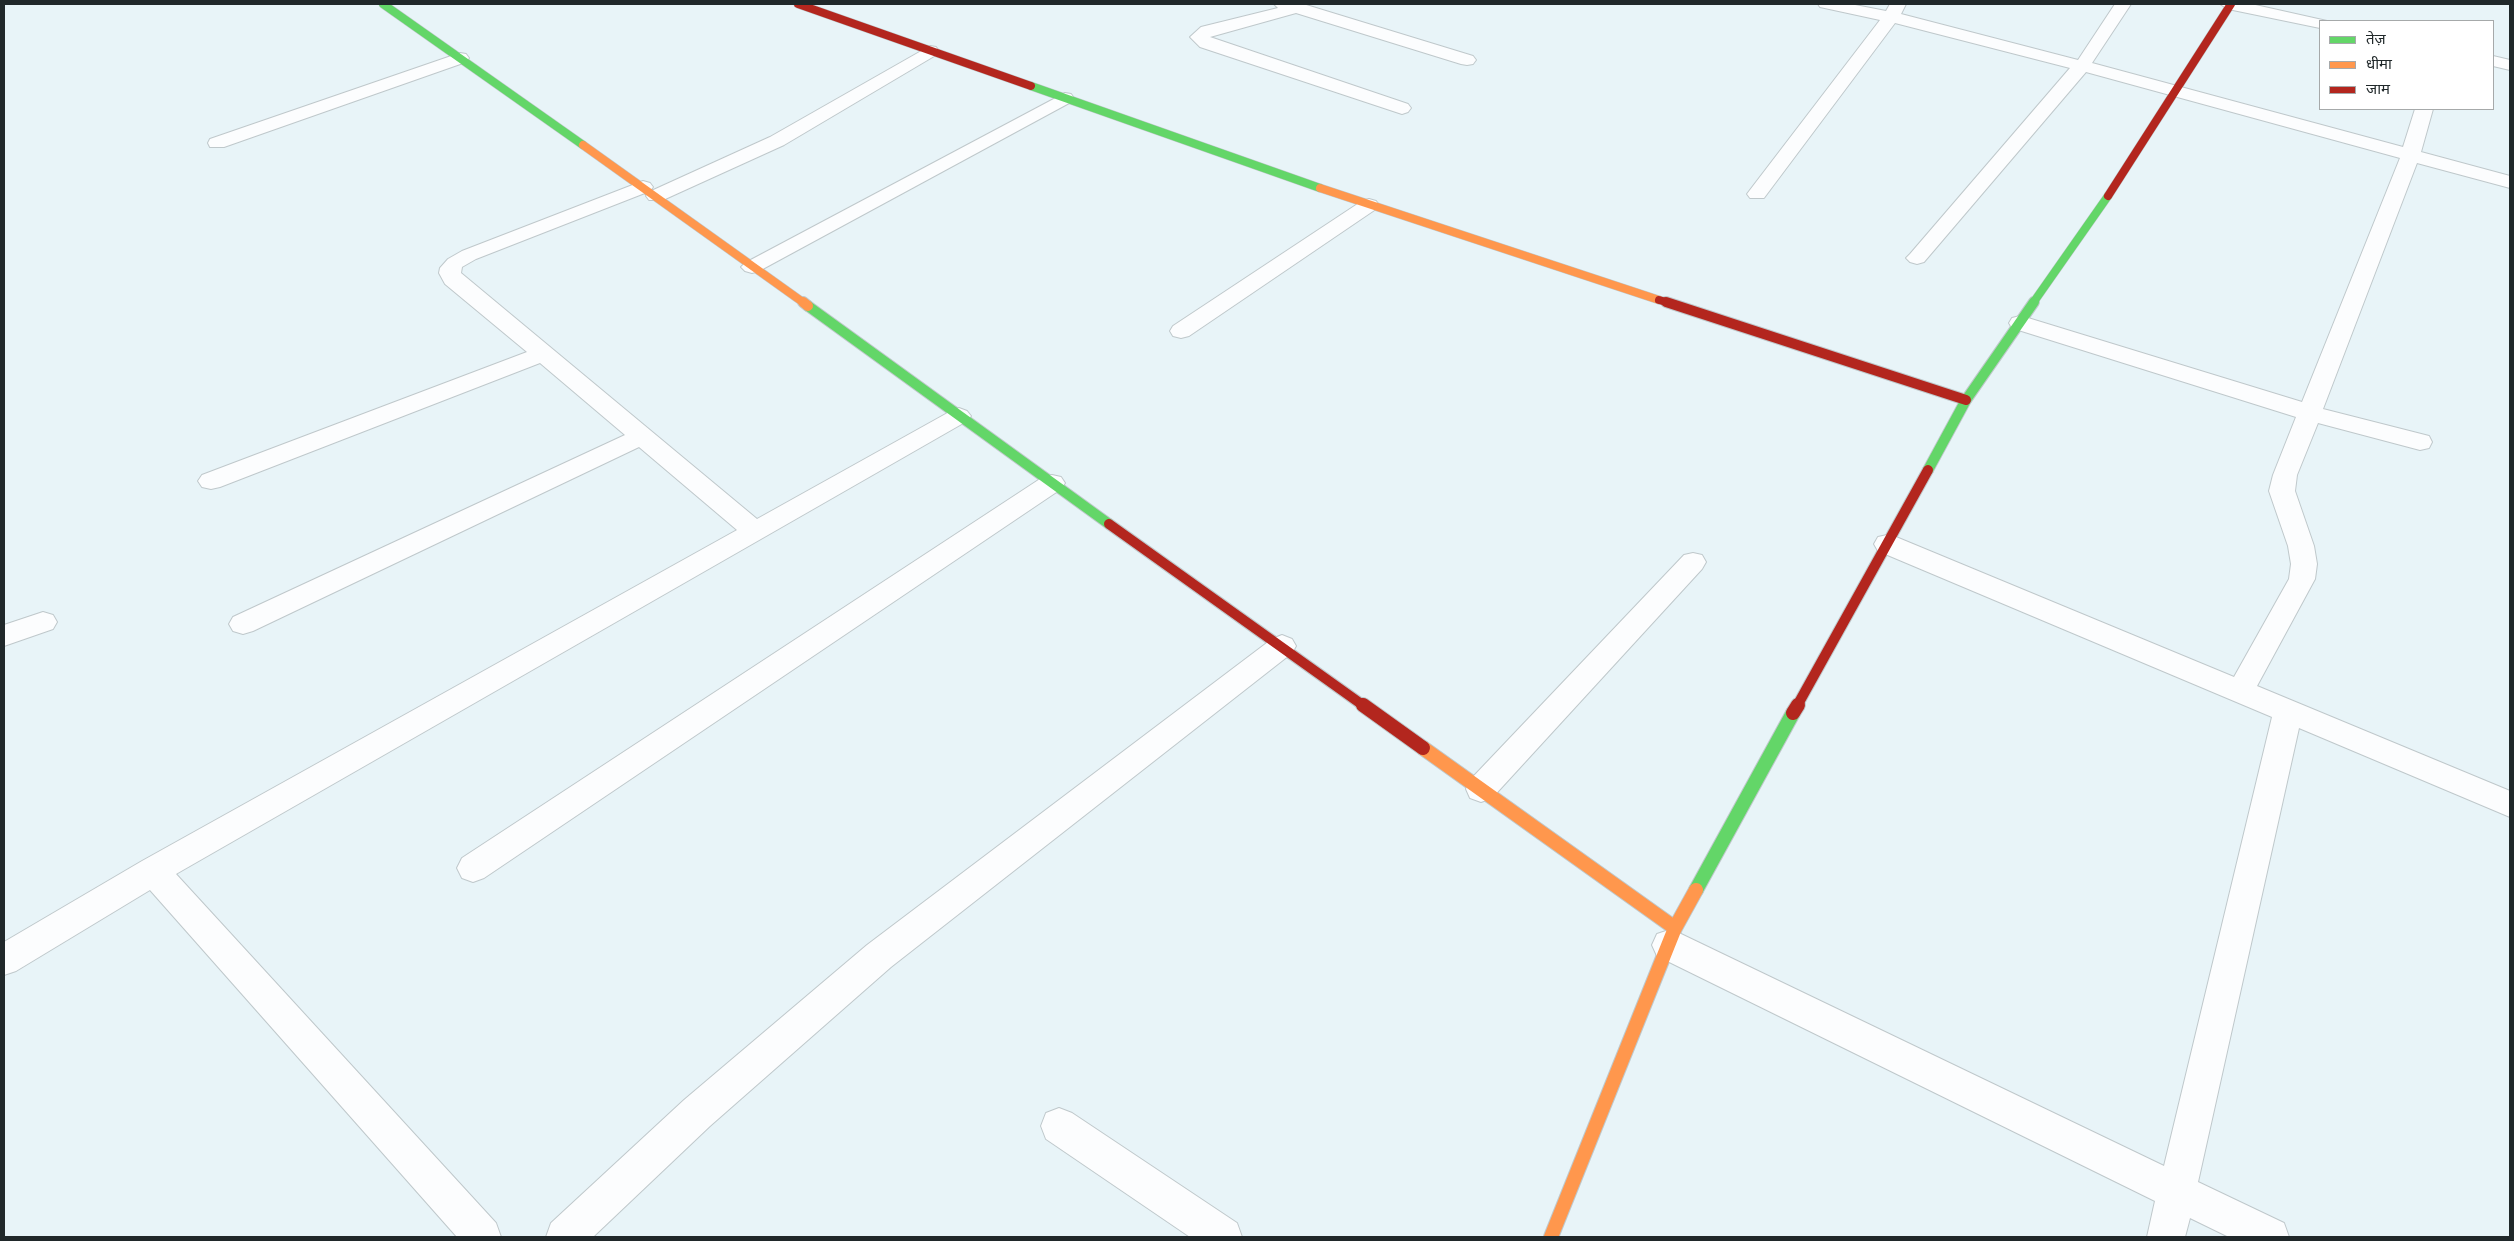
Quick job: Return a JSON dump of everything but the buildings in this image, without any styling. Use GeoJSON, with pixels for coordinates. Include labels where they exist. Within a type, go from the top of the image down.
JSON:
{"type":"FeatureCollection","features":[{"type":"Feature","properties":{"kind":"street"},"geometry":{"type":"LineString","coordinates":[[383,4],[649,192],[1481,789],[1672,936],[2175,1192],[2270,1237]]}},
{"type":"Feature","properties":{"kind":"street"},"geometry":{"type":"LineString","coordinates":[[798,4],[1369,205],[1966,400]]}},
{"type":"Feature","properties":{"kind":"street"},"geometry":{"type":"LineString","coordinates":[[1826,4],[1894,10],[2175,92],[2510,182]]}},
{"type":"Feature","properties":{"kind":"street"},"geometry":{"type":"LineString","coordinates":[[1917,258],[2082,66],[2123,4]]}},
{"type":"Feature","properties":{"kind":"street"},"geometry":{"type":"LineString","coordinates":[[1551,1237],[1672,936],[1966,400],[2124,174],[2230,4],[2258,7],[2319,23]]}},
{"type":"Feature","properties":{"kind":"street"},"geometry":{"type":"LineString","coordinates":[[1402,108],[1206,43],[1199,37],[1207,31],[1289,6],[1467,60]]}},
{"type":"Feature","properties":{"kind":"street"},"geometry":{"type":"LineString","coordinates":[[1758,194],[1894,10]]}},
{"type":"Feature","properties":{"kind":"street"},"geometry":{"type":"LineString","coordinates":[[755,532],[453,279],[450,273],[451,268],[455,262],[469,255],[649,192],[777,141],[930,50]]}},
{"type":"Feature","properties":{"kind":"street"},"geometry":{"type":"LineString","coordinates":[[216,143],[460,58]]}},
{"type":"Feature","properties":{"kind":"street"},"geometry":{"type":"LineString","coordinates":[[2494,61],[2510,64]]}},
{"type":"Feature","properties":{"kind":"street"},"geometry":{"type":"LineString","coordinates":[[752,267],[1065,98]]}},
{"type":"Feature","properties":{"kind":"street"},"geometry":{"type":"LineString","coordinates":[[2240,691],[2302,579],[2304,564],[2300,546],[2282,491],[2285,475],[2411,154],[2424,110]]}},
{"type":"Feature","properties":{"kind":"street"},"geometry":{"type":"LineString","coordinates":[[1181,331],[1369,205]]}},
{"type":"Feature","properties":{"kind":"street"},"geometry":{"type":"LineString","coordinates":[[2020,323],[2310,412],[2420,442]]}},
{"type":"Feature","properties":{"kind":"street"},"geometry":{"type":"LineString","coordinates":[[211,481],[542,354]]}},
{"type":"Feature","properties":{"kind":"street"},"geometry":{"type":"LineString","coordinates":[[4,960],[153,871],[959,416]]}},
{"type":"Feature","properties":{"kind":"street"},"geometry":{"type":"LineString","coordinates":[[244,624],[641,437]]}},
{"type":"Feature","properties":{"kind":"street"},"geometry":{"type":"LineString","coordinates":[[473,868],[1052,483]]}},
{"type":"Feature","properties":{"kind":"street"},"geometry":{"type":"LineString","coordinates":[[1887,544],[2510,804]]}},
{"type":"Feature","properties":{"kind":"street"},"geometry":{"type":"LineString","coordinates":[[1481,789],[1693,562]]}},
{"type":"Feature","properties":{"kind":"street"},"geometry":{"type":"LineString","coordinates":[[4,636],[43,622]]}},
{"type":"Feature","properties":{"kind":"street"},"geometry":{"type":"LineString","coordinates":[[565,1237],[697,1113],[879,956],[1282,646]]}},
{"type":"Feature","properties":{"kind":"street"},"geometry":{"type":"LineString","coordinates":[[2166,1237],[2288,712]]}},
{"type":"Feature","properties":{"kind":"street"},"geometry":{"type":"LineString","coordinates":[[153,871],[482,1237]]}},
{"type":"Feature","properties":{"kind":"street"},"geometry":{"type":"LineString","coordinates":[[1059,1126],[1223,1237]]}},
{"type":"Feature","properties":{"kind":"traffic: fast"},"geometry":{"type":"LineString","coordinates":[[383,4],[583,145]]}},
{"type":"Feature","properties":{"kind":"traffic: fast"},"geometry":{"type":"LineString","coordinates":[[1031,86],[1320,188]]}},
{"type":"Feature","properties":{"kind":"traffic: fast"},"geometry":{"type":"LineString","coordinates":[[1928,470],[1966,400],[2108,196]]}},
{"type":"Feature","properties":{"kind":"traffic: fast"},"geometry":{"type":"LineString","coordinates":[[808,306],[1109,524]]}},
{"type":"Feature","properties":{"kind":"traffic: fast"},"geometry":{"type":"LineString","coordinates":[[1696,890],[1793,713]]}},
{"type":"Feature","properties":{"kind":"traffic: slow"},"geometry":{"type":"LineString","coordinates":[[583,145],[808,306]]}},
{"type":"Feature","properties":{"kind":"traffic: slow"},"geometry":{"type":"LineString","coordinates":[[1320,188],[1659,300]]}},
{"type":"Feature","properties":{"kind":"traffic: slow"},"geometry":{"type":"LineString","coordinates":[[1423,748],[1675,928]]}},
{"type":"Feature","properties":{"kind":"traffic: slow"},"geometry":{"type":"LineString","coordinates":[[1551,1237],[1675,928],[1696,890]]}},
{"type":"Feature","properties":{"kind":"traffic: jam"},"geometry":{"type":"LineString","coordinates":[[798,4],[1031,86]]}},
{"type":"Feature","properties":{"kind":"traffic: jam"},"geometry":{"type":"LineString","coordinates":[[2108,196],[2231,4]]}},
{"type":"Feature","properties":{"kind":"traffic: jam"},"geometry":{"type":"LineString","coordinates":[[1659,300],[1966,400]]}},
{"type":"Feature","properties":{"kind":"traffic: jam"},"geometry":{"type":"LineString","coordinates":[[1793,713],[1928,470]]}},
{"type":"Feature","properties":{"kind":"traffic: jam"},"geometry":{"type":"LineString","coordinates":[[1109,524],[1423,748]]}}]}
